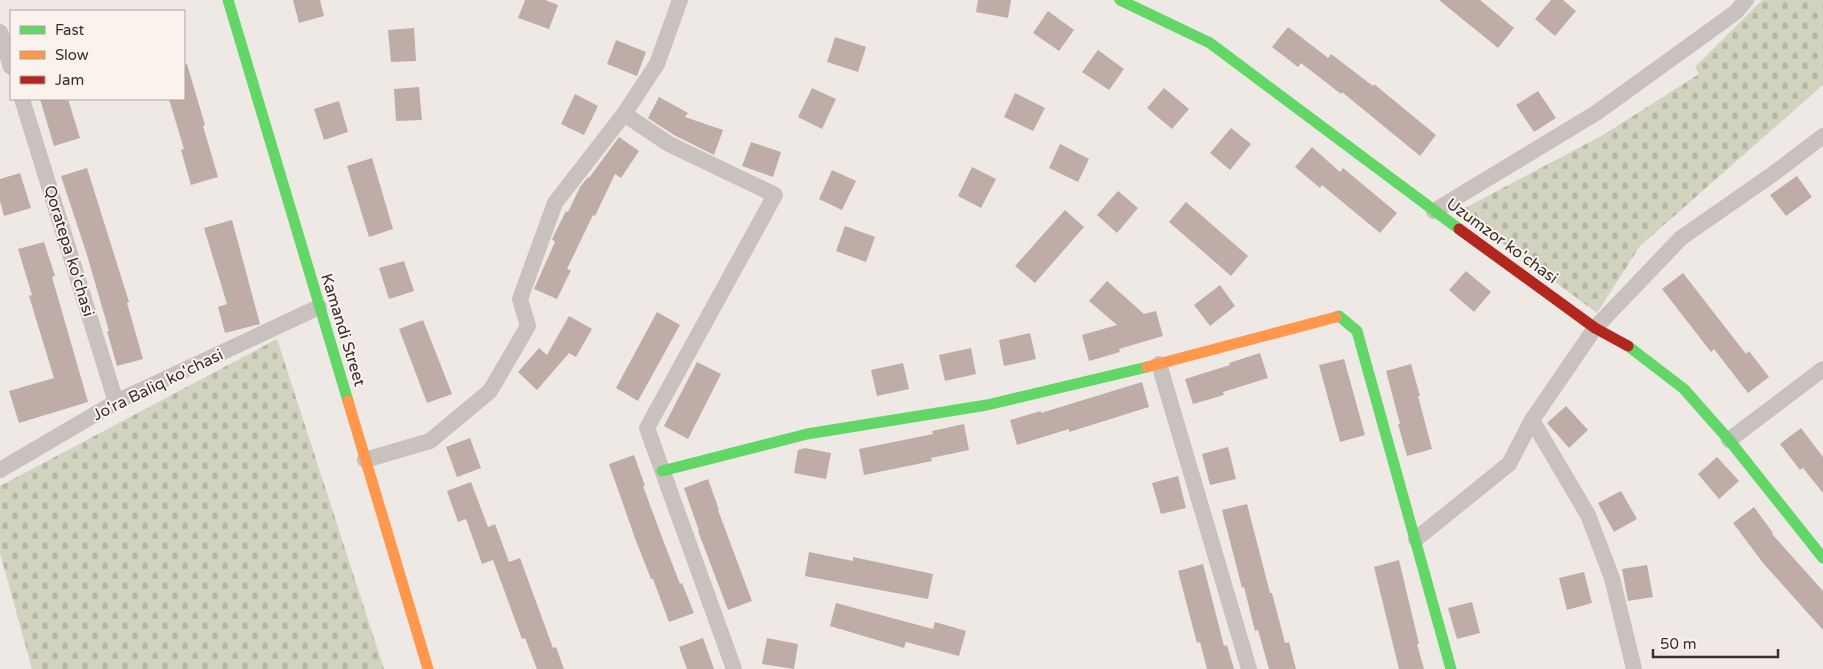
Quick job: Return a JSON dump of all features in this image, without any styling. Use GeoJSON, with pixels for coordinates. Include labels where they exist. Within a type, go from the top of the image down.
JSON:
{"type":"FeatureCollection","features":[{"type":"Feature","properties":{"kind":"street","name":"Kamandi Street"},"geometry":{"type":"LineString","coordinates":[[228,0],[428,669]]}},
{"type":"Feature","properties":{"kind":"street"},"geometry":{"type":"LineString","coordinates":[[365,460],[430,441],[490,391],[528,326],[520,299],[555,203],[624,114],[656,64],[680,0]]}},
{"type":"Feature","properties":{"kind":"street","name":"Uzumzor ko'chasi"},"geometry":{"type":"LineString","coordinates":[[1120,0],[1210,43],[1434,211],[1595,328],[1631,348],[1684,389],[1729,440],[1823,558]]}},
{"type":"Feature","properties":{"kind":"street"},"geometry":{"type":"LineString","coordinates":[[1434,211],[1596,113],[1736,12],[1746,0]]}},
{"type":"Feature","properties":{"kind":"street"},"geometry":{"type":"LineString","coordinates":[[0,32],[10,64]]}},
{"type":"Feature","properties":{"kind":"street","name":"Qoratepa ko'chasi"},"geometry":{"type":"LineString","coordinates":[[22,100],[116,402]]}},
{"type":"Feature","properties":{"kind":"street"},"geometry":{"type":"LineString","coordinates":[[624,114],[669,144],[774,195],[647,428],[734,669]]}},
{"type":"Feature","properties":{"kind":"street"},"geometry":{"type":"LineString","coordinates":[[1416,539],[1510,464],[1532,420],[1595,328],[1681,238],[1773,174],[1823,136]]}},
{"type":"Feature","properties":{"kind":"street","name":"Jo'ra Baliq ko'chasi"},"geometry":{"type":"LineString","coordinates":[[0,470],[116,402],[319,307]]}},
{"type":"Feature","properties":{"kind":"street"},"geometry":{"type":"LineString","coordinates":[[662,472],[808,434],[987,405],[1159,364],[1339,316],[1357,331],[1451,669]]}},
{"type":"Feature","properties":{"kind":"street"},"geometry":{"type":"LineString","coordinates":[[1159,364],[1248,669]]}},
{"type":"Feature","properties":{"kind":"street"},"geometry":{"type":"LineString","coordinates":[[1729,440],[1823,368]]}},
{"type":"Feature","properties":{"kind":"street"},"geometry":{"type":"LineString","coordinates":[[1532,420],[1588,515],[1612,578],[1634,669]]}},
{"type":"Feature","properties":{"kind":"green space"},"geometry":{"type":"Polygon","coordinates":[[[1762,0],[1823,0],[1823,85],[1640,246],[1597,313],[1459,211],[1603,135],[1699,74],[1695,67],[1762,0]]]}},
{"type":"Feature","properties":{"kind":"green space"},"geometry":{"type":"Polygon","coordinates":[[[277,339],[384,669],[32,669],[0,553],[0,486],[277,339]]]}},
{"type":"Feature","properties":{"kind":"building"},"geometry":{"type":"Polygon","coordinates":[[[293,0],[320,0],[324,16],[299,23],[293,0]]]}},
{"type":"Feature","properties":{"kind":"building"},"geometry":{"type":"Polygon","coordinates":[[[525,0],[545,0],[558,5],[549,29],[518,18],[525,0]]]}},
{"type":"Feature","properties":{"kind":"building"},"geometry":{"type":"Polygon","coordinates":[[[978,0],[1011,0],[1008,18],[976,12],[978,0]]]}},
{"type":"Feature","properties":{"kind":"building"},"geometry":{"type":"Polygon","coordinates":[[[1439,0],[1480,0],[1514,28],[1498,48],[1439,0]]]}},
{"type":"Feature","properties":{"kind":"building"},"geometry":{"type":"Polygon","coordinates":[[[1551,0],[1563,0],[1576,11],[1555,36],[1535,19],[1551,0]]]}},
{"type":"Feature","properties":{"kind":"building"},"geometry":{"type":"Polygon","coordinates":[[[1048,11],[1074,30],[1059,51],[1033,33],[1048,11]]]}},
{"type":"Feature","properties":{"kind":"building"},"geometry":{"type":"Polygon","coordinates":[[[1288,27],[1328,58],[1331,54],[1373,86],[1374,84],[1436,135],[1420,156],[1342,92],[1341,94],[1301,63],[1298,67],[1272,47],[1288,27]]]}},
{"type":"Feature","properties":{"kind":"building"},"geometry":{"type":"Polygon","coordinates":[[[414,28],[416,61],[391,62],[388,30],[414,28]]]}},
{"type":"Feature","properties":{"kind":"building"},"geometry":{"type":"Polygon","coordinates":[[[835,37],[866,47],[858,72],[827,62],[835,37]]]}},
{"type":"Feature","properties":{"kind":"building"},"geometry":{"type":"Polygon","coordinates":[[[616,40],[646,52],[637,76],[607,64],[616,40]]]}},
{"type":"Feature","properties":{"kind":"building"},"geometry":{"type":"Polygon","coordinates":[[[1098,50],[1124,69],[1109,90],[1082,72],[1098,50]]]}},
{"type":"Feature","properties":{"kind":"building"},"geometry":{"type":"Polygon","coordinates":[[[187,64],[205,125],[203,126],[218,177],[191,185],[181,150],[184,149],[169,100],[185,100],[185,65],[187,64]]]}},
{"type":"Feature","properties":{"kind":"building"},"geometry":{"type":"Polygon","coordinates":[[[419,87],[422,120],[396,121],[394,89],[419,87]]]}},
{"type":"Feature","properties":{"kind":"building"},"geometry":{"type":"Polygon","coordinates":[[[812,88],[836,99],[822,129],[798,117],[812,88]]]}},
{"type":"Feature","properties":{"kind":"building"},"geometry":{"type":"Polygon","coordinates":[[[1164,88],[1189,109],[1172,129],[1147,108],[1164,88]]]}},
{"type":"Feature","properties":{"kind":"building"},"geometry":{"type":"Polygon","coordinates":[[[1538,91],[1556,118],[1534,132],[1516,105],[1538,91]]]}},
{"type":"Feature","properties":{"kind":"building"},"geometry":{"type":"Polygon","coordinates":[[[1015,93],[1045,108],[1033,131],[1004,117],[1015,93]]]}},
{"type":"Feature","properties":{"kind":"building"},"geometry":{"type":"Polygon","coordinates":[[[575,94],[598,106],[584,135],[561,124],[575,94]]]}},
{"type":"Feature","properties":{"kind":"building"},"geometry":{"type":"Polygon","coordinates":[[[659,97],[688,113],[685,117],[723,130],[714,155],[674,135],[648,118],[659,97]]]}},
{"type":"Feature","properties":{"kind":"building"},"geometry":{"type":"Polygon","coordinates":[[[40,100],[68,100],[80,138],[54,146],[40,100]]]}},
{"type":"Feature","properties":{"kind":"building"},"geometry":{"type":"Polygon","coordinates":[[[339,101],[348,132],[324,140],[314,109],[339,101]]]}},
{"type":"Feature","properties":{"kind":"building"},"geometry":{"type":"Polygon","coordinates":[[[1231,128],[1251,144],[1230,170],[1210,153],[1231,128]]]}},
{"type":"Feature","properties":{"kind":"building"},"geometry":{"type":"Polygon","coordinates":[[[619,137],[639,151],[621,178],[615,174],[567,269],[571,270],[557,299],[534,289],[555,242],[552,239],[566,211],[568,212],[580,187],[589,178],[619,137]]]}},
{"type":"Feature","properties":{"kind":"building"},"geometry":{"type":"Polygon","coordinates":[[[751,142],[781,152],[773,177],[742,166],[751,142]]]}},
{"type":"Feature","properties":{"kind":"building"},"geometry":{"type":"Polygon","coordinates":[[[1060,144],[1089,159],[1078,182],[1049,168],[1060,144]]]}},
{"type":"Feature","properties":{"kind":"building"},"geometry":{"type":"Polygon","coordinates":[[[1312,147],[1340,172],[1343,168],[1397,213],[1380,233],[1322,185],[1320,188],[1295,167],[1312,147]]]}},
{"type":"Feature","properties":{"kind":"building"},"geometry":{"type":"Polygon","coordinates":[[[372,158],[393,229],[369,237],[347,166],[372,158]]]}},
{"type":"Feature","properties":{"kind":"building"},"geometry":{"type":"Polygon","coordinates":[[[972,167],[996,179],[981,208],[958,196],[972,167]]]}},
{"type":"Feature","properties":{"kind":"building"},"geometry":{"type":"Polygon","coordinates":[[[87,168],[129,302],[127,303],[143,359],[117,366],[87,255],[61,176],[87,168]]]}},
{"type":"Feature","properties":{"kind":"building"},"geometry":{"type":"Polygon","coordinates":[[[832,170],[856,181],[842,210],[819,199],[832,170]]]}},
{"type":"Feature","properties":{"kind":"building"},"geometry":{"type":"Polygon","coordinates":[[[20,173],[31,208],[4,216],[0,201],[0,179],[20,173]]]}},
{"type":"Feature","properties":{"kind":"building"},"geometry":{"type":"Polygon","coordinates":[[[1797,176],[1812,197],[1786,216],[1770,195],[1797,176]]]}},
{"type":"Feature","properties":{"kind":"building"},"geometry":{"type":"Polygon","coordinates":[[[1118,191],[1138,208],[1117,233],[1097,215],[1118,191]]]}},
{"type":"Feature","properties":{"kind":"building"},"geometry":{"type":"Polygon","coordinates":[[[1186,202],[1248,256],[1231,276],[1169,222],[1186,202]]]}},
{"type":"Feature","properties":{"kind":"building"},"geometry":{"type":"Polygon","coordinates":[[[1065,210],[1084,227],[1035,283],[1015,266],[1065,210]]]}},
{"type":"Feature","properties":{"kind":"building"},"geometry":{"type":"Polygon","coordinates":[[[232,220],[260,324],[225,333],[218,307],[227,304],[204,228],[232,220]]]}},
{"type":"Feature","properties":{"kind":"building"},"geometry":{"type":"Polygon","coordinates":[[[845,226],[875,237],[866,262],[836,251],[845,226]]]}},
{"type":"Feature","properties":{"kind":"building"},"geometry":{"type":"Polygon","coordinates":[[[44,242],[55,276],[52,277],[88,402],[19,423],[9,391],[54,378],[29,296],[32,295],[18,249],[44,242]]]}},
{"type":"Feature","properties":{"kind":"building"},"geometry":{"type":"Polygon","coordinates":[[[404,261],[414,291],[389,299],[379,268],[404,261]]]}},
{"type":"Feature","properties":{"kind":"building"},"geometry":{"type":"Polygon","coordinates":[[[1466,271],[1491,292],[1474,312],[1449,290],[1466,271]]]}},
{"type":"Feature","properties":{"kind":"building"},"geometry":{"type":"Polygon","coordinates":[[[1683,273],[1746,354],[1749,351],[1769,377],[1748,393],[1714,349],[1711,352],[1662,289],[1683,273]]]}},
{"type":"Feature","properties":{"kind":"building"},"geometry":{"type":"Polygon","coordinates":[[[1107,281],[1144,314],[1156,311],[1163,336],[1119,349],[1120,352],[1089,361],[1082,335],[1117,325],[1089,301],[1107,281]]]}},
{"type":"Feature","properties":{"kind":"building"},"geometry":{"type":"Polygon","coordinates":[[[1220,285],[1235,306],[1210,326],[1194,305],[1220,285]]]}},
{"type":"Feature","properties":{"kind":"building"},"geometry":{"type":"Polygon","coordinates":[[[657,312],[680,325],[638,401],[616,388],[657,312]]]}},
{"type":"Feature","properties":{"kind":"building"},"geometry":{"type":"Polygon","coordinates":[[[569,316],[592,329],[576,357],[569,353],[537,390],[518,372],[539,348],[547,355],[569,316]]]}},
{"type":"Feature","properties":{"kind":"building"},"geometry":{"type":"Polygon","coordinates":[[[423,320],[452,394],[427,403],[399,329],[423,320]]]}},
{"type":"Feature","properties":{"kind":"building"},"geometry":{"type":"Polygon","coordinates":[[[1030,333],[1036,359],[1004,366],[999,340],[1030,333]]]}},
{"type":"Feature","properties":{"kind":"building"},"geometry":{"type":"Polygon","coordinates":[[[971,348],[976,374],[945,381],[939,355],[971,348]]]}},
{"type":"Feature","properties":{"kind":"building"},"geometry":{"type":"Polygon","coordinates":[[[1260,353],[1268,378],[1223,392],[1224,395],[1193,404],[1185,379],[1230,365],[1229,363],[1260,353]]]}},
{"type":"Feature","properties":{"kind":"building"},"geometry":{"type":"Polygon","coordinates":[[[1344,359],[1365,435],[1340,442],[1319,365],[1344,359]]]}},
{"type":"Feature","properties":{"kind":"building"},"geometry":{"type":"Polygon","coordinates":[[[697,362],[721,374],[688,439],[664,426],[697,362]]]}},
{"type":"Feature","properties":{"kind":"building"},"geometry":{"type":"Polygon","coordinates":[[[903,363],[909,389],[877,396],[871,370],[903,363]]]}},
{"type":"Feature","properties":{"kind":"building"},"geometry":{"type":"Polygon","coordinates":[[[1411,364],[1432,449],[1407,456],[1386,371],[1411,364]]]}},
{"type":"Feature","properties":{"kind":"building"},"geometry":{"type":"Polygon","coordinates":[[[1142,382],[1149,407],[1069,432],[1069,429],[1017,445],[1010,420],[1041,411],[1041,413],[1142,382]]]}},
{"type":"Feature","properties":{"kind":"building"},"geometry":{"type":"Polygon","coordinates":[[[1566,406],[1588,430],[1569,448],[1547,423],[1566,406]]]}},
{"type":"Feature","properties":{"kind":"building"},"geometry":{"type":"Polygon","coordinates":[[[964,424],[969,450],[931,458],[932,461],[864,475],[859,449],[933,434],[932,431],[964,424]]]}},
{"type":"Feature","properties":{"kind":"building"},"geometry":{"type":"Polygon","coordinates":[[[1801,428],[1823,457],[1823,493],[1803,468],[1800,470],[1780,444],[1801,428]]]}},
{"type":"Feature","properties":{"kind":"building"},"geometry":{"type":"Polygon","coordinates":[[[470,438],[481,468],[457,477],[446,447],[470,438]]]}},
{"type":"Feature","properties":{"kind":"building"},"geometry":{"type":"Polygon","coordinates":[[[1228,447],[1236,479],[1210,485],[1202,454],[1228,447]]]}},
{"type":"Feature","properties":{"kind":"building"},"geometry":{"type":"Polygon","coordinates":[[[805,448],[831,453],[826,479],[794,473],[798,450],[805,448]]]}},
{"type":"Feature","properties":{"kind":"building"},"geometry":{"type":"Polygon","coordinates":[[[634,455],[663,540],[680,584],[682,583],[694,613],[669,622],[636,541],[609,464],[634,455]]]}},
{"type":"Feature","properties":{"kind":"building"},"geometry":{"type":"Polygon","coordinates":[[[1717,457],[1739,481],[1719,499],[1698,474],[1717,457]]]}},
{"type":"Feature","properties":{"kind":"building"},"geometry":{"type":"Polygon","coordinates":[[[1178,476],[1186,508],[1161,514],[1152,483],[1178,476]]]}},
{"type":"Feature","properties":{"kind":"building"},"geometry":{"type":"Polygon","coordinates":[[[708,479],[752,601],[728,610],[684,488],[708,479]]]}},
{"type":"Feature","properties":{"kind":"building"},"geometry":{"type":"Polygon","coordinates":[[[471,482],[488,527],[495,524],[509,562],[520,558],[553,648],[556,647],[564,669],[537,669],[525,638],[522,639],[493,560],[482,564],[466,519],[458,522],[447,491],[471,482]]]}},
{"type":"Feature","properties":{"kind":"building"},"geometry":{"type":"Polygon","coordinates":[[[1621,491],[1637,519],[1614,532],[1598,503],[1621,491]]]}},
{"type":"Feature","properties":{"kind":"building"},"geometry":{"type":"Polygon","coordinates":[[[1247,504],[1270,593],[1272,593],[1285,643],[1289,642],[1296,669],[1269,669],[1258,630],[1255,631],[1244,587],[1242,588],[1222,510],[1247,504]]]}},
{"type":"Feature","properties":{"kind":"building"},"geometry":{"type":"Polygon","coordinates":[[[1754,507],[1772,534],[1823,591],[1823,630],[1763,563],[1733,523],[1754,507]]]}},
{"type":"Feature","properties":{"kind":"building"},"geometry":{"type":"Polygon","coordinates":[[[809,552],[853,561],[853,557],[933,574],[928,599],[805,576],[809,552]]]}},
{"type":"Feature","properties":{"kind":"building"},"geometry":{"type":"Polygon","coordinates":[[[1399,560],[1424,669],[1399,669],[1374,567],[1399,560]]]}},
{"type":"Feature","properties":{"kind":"building"},"geometry":{"type":"Polygon","coordinates":[[[1203,564],[1224,646],[1227,645],[1234,669],[1207,669],[1200,642],[1197,643],[1178,571],[1203,564]]]}},
{"type":"Feature","properties":{"kind":"building"},"geometry":{"type":"Polygon","coordinates":[[[1647,565],[1653,597],[1628,601],[1622,569],[1647,565]]]}},
{"type":"Feature","properties":{"kind":"building"},"geometry":{"type":"Polygon","coordinates":[[[1584,572],[1592,603],[1567,610],[1559,578],[1584,572]]]}},
{"type":"Feature","properties":{"kind":"building"},"geometry":{"type":"Polygon","coordinates":[[[1472,602],[1480,633],[1457,639],[1448,608],[1472,602]]]}},
{"type":"Feature","properties":{"kind":"building"},"geometry":{"type":"Polygon","coordinates":[[[836,603],[933,629],[935,622],[966,631],[959,656],[906,642],[904,648],[830,626],[836,603]]]}},
{"type":"Feature","properties":{"kind":"building"},"geometry":{"type":"Polygon","coordinates":[[[703,638],[714,669],[687,669],[679,647],[703,638]]]}},
{"type":"Feature","properties":{"kind":"building"},"geometry":{"type":"Polygon","coordinates":[[[767,638],[798,644],[794,669],[762,664],[767,638]]]}},
{"type":"Feature","properties":{"kind":"traffic: fast"},"geometry":{"type":"LineString","coordinates":[[228,0],[348,401]]}},
{"type":"Feature","properties":{"kind":"traffic: fast"},"geometry":{"type":"LineString","coordinates":[[1120,0],[1210,43],[1459,229]]}},
{"type":"Feature","properties":{"kind":"traffic: fast"},"geometry":{"type":"LineString","coordinates":[[1336,317],[1339,316],[1357,331],[1451,669]]}},
{"type":"Feature","properties":{"kind":"traffic: fast"},"geometry":{"type":"LineString","coordinates":[[1628,346],[1684,389],[1729,440],[1823,558]]}},
{"type":"Feature","properties":{"kind":"traffic: fast"},"geometry":{"type":"LineString","coordinates":[[662,471],[807,434],[987,405],[1147,367]]}},
{"type":"Feature","properties":{"kind":"traffic: slow"},"geometry":{"type":"LineString","coordinates":[[1147,367],[1336,317]]}},
{"type":"Feature","properties":{"kind":"traffic: slow"},"geometry":{"type":"LineString","coordinates":[[348,401],[428,669]]}},
{"type":"Feature","properties":{"kind":"traffic: jam"},"geometry":{"type":"LineString","coordinates":[[1459,229],[1595,328],[1628,346]]}}]}
